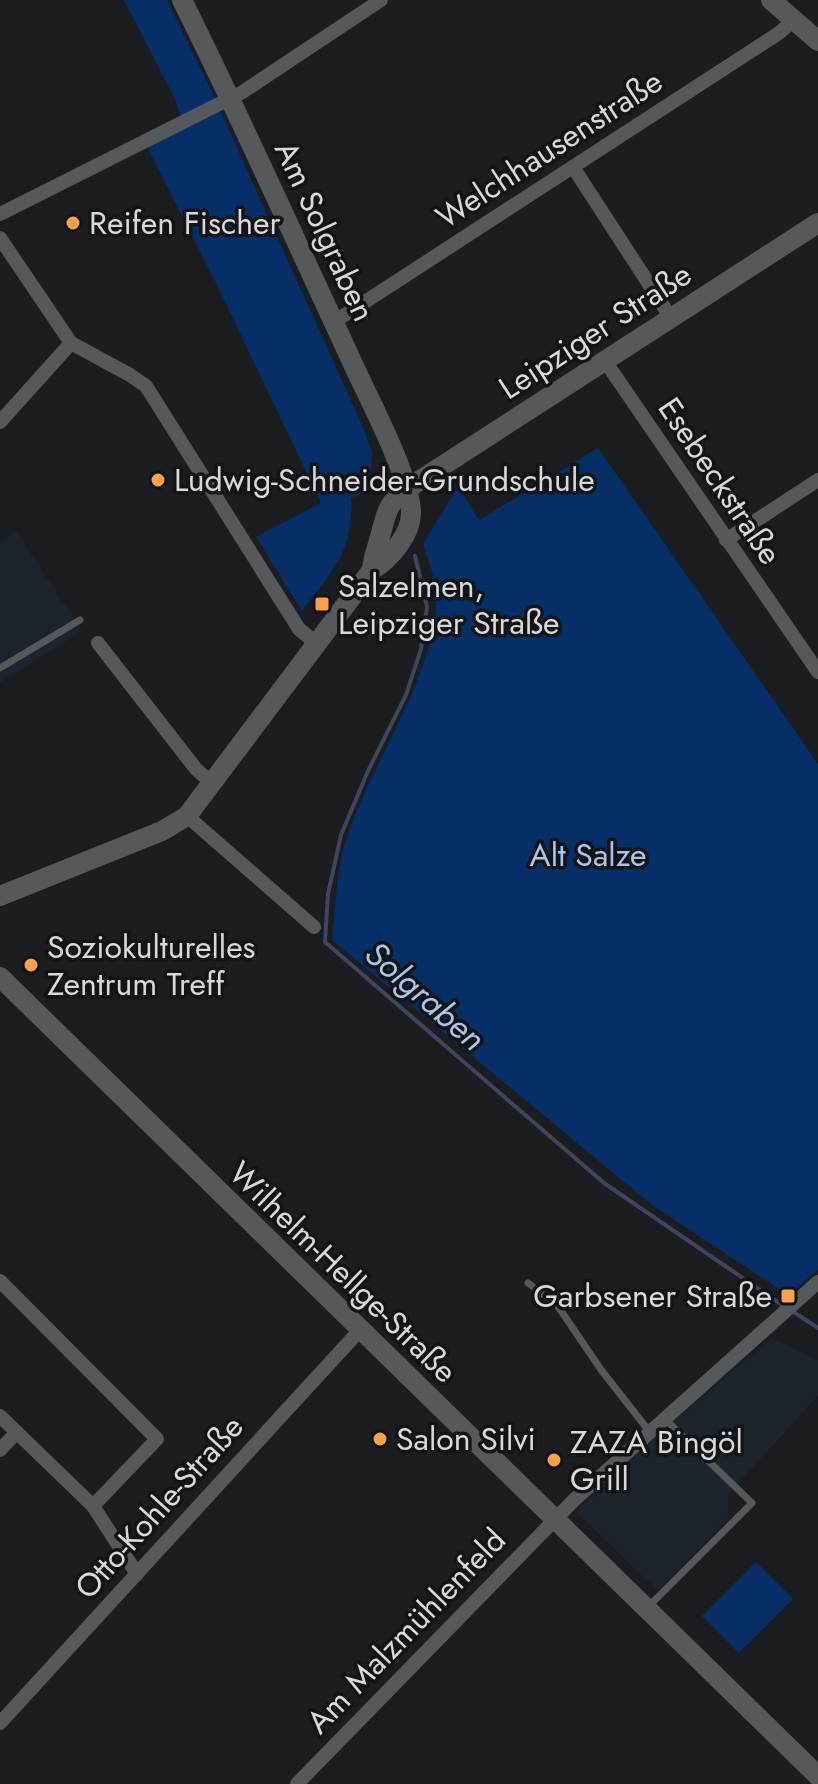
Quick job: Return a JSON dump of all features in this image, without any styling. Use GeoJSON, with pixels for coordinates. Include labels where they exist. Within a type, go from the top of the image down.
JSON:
{"type":"FeatureCollection","features":[{"type":"Feature","properties":{"kind":"main road","name":"Am Solgraben"},"geometry":{"type":"LineString","coordinates":[[182,0],[231,98],[334,322],[405,490]]}},
{"type":"Feature","properties":{"kind":"main road"},"geometry":{"type":"LineString","coordinates":[[771,0],[818,41]]}},
{"type":"Feature","properties":{"kind":"main road","name":"Leipziger Straße"},"geometry":{"type":"LineString","coordinates":[[0,896],[162,831],[187,816],[372,570],[385,512],[405,490],[671,318],[815,230]]}},
{"type":"Feature","properties":{"kind":"main road","name":"Wilhelm-Hellge-Straße"},"geometry":{"type":"LineString","coordinates":[[0,977],[818,1776]]}},
{"type":"Feature","properties":{"kind":"street"},"geometry":{"type":"LineString","coordinates":[[0,214],[231,98],[381,0]]}},
{"type":"Feature","properties":{"kind":"street","name":"Welchhausenstraße"},"geometry":{"type":"LineString","coordinates":[[334,322],[779,33],[794,20]]}},
{"type":"Feature","properties":{"kind":"street"},"geometry":{"type":"LineString","coordinates":[[573,167],[671,318]]}},
{"type":"Feature","properties":{"kind":"street"},"geometry":{"type":"LineString","coordinates":[[0,238],[71,343],[146,386],[295,624],[317,644]]}},
{"type":"Feature","properties":{"kind":"street"},"geometry":{"type":"LineString","coordinates":[[0,422],[71,343]]}},
{"type":"Feature","properties":{"kind":"street","name":"Esebeckstraße"},"geometry":{"type":"LineString","coordinates":[[605,361],[818,672]]}},
{"type":"Feature","properties":{"kind":"street"},"geometry":{"type":"LineString","coordinates":[[726,540],[818,480]]}},
{"type":"Feature","properties":{"kind":"street"},"geometry":{"type":"LineString","coordinates":[[98,643],[196,769],[213,784]]}},
{"type":"Feature","properties":{"kind":"street"},"geometry":{"type":"LineString","coordinates":[[187,816],[314,927]]}},
{"type":"Feature","properties":{"kind":"street"},"geometry":{"type":"LineString","coordinates":[[0,1281],[157,1439],[93,1506]]}},
{"type":"Feature","properties":{"kind":"street"},"geometry":{"type":"LineString","coordinates":[[555,1518],[818,1282]]}},
{"type":"Feature","properties":{"kind":"street","name":"Otto-Kohle-Straße"},"geometry":{"type":"LineString","coordinates":[[0,1723],[360,1330]]}},
{"type":"Feature","properties":{"kind":"street"},"geometry":{"type":"LineString","coordinates":[[0,1416],[93,1506],[137,1574]]}},
{"type":"Feature","properties":{"kind":"street"},"geometry":{"type":"LineString","coordinates":[[0,1450],[17,1432]]}},
{"type":"Feature","properties":{"kind":"street","name":"Am Malzmühlenfeld"},"geometry":{"type":"LineString","coordinates":[[297,1784],[555,1518]]}},
{"type":"Feature","properties":{"kind":"lane"},"geometry":{"type":"LineString","coordinates":[[0,668],[80,620]]}},
{"type":"Feature","properties":{"kind":"lane"},"geometry":{"type":"LineString","coordinates":[[528,1283],[557,1305],[602,1371],[649,1431]]}},
{"type":"Feature","properties":{"kind":"lane"},"geometry":{"type":"LineString","coordinates":[[647,1608],[752,1503],[664,1418]]}},
{"type":"Feature","properties":{"kind":"shaded area"},"geometry":{"type":"Polygon","coordinates":[[[16,531],[82,631],[0,683],[0,542],[16,531]]]}},
{"type":"Feature","properties":{"kind":"shaded area"},"geometry":{"type":"Polygon","coordinates":[[[772,1338],[818,1360],[818,1396],[728,1494],[728,1519],[658,1591],[576,1512],[658,1434],[772,1338]]]}},
{"type":"Feature","properties":{"kind":"green space"},"geometry":{"type":"Polygon","coordinates":[[[124,0],[167,0],[210,88],[372,452],[370,477],[361,481],[363,493],[351,498],[345,547],[302,611],[256,537],[321,503],[147,147],[183,126],[176,101],[124,0]]]}},
{"type":"Feature","properties":{"kind":"green space","name":"Alt Salze"},"geometry":{"type":"Polygon","coordinates":[[[598,448],[818,764],[818,1270],[788,1295],[652,1205],[332,940],[343,849],[358,808],[404,712],[429,646],[435,614],[435,585],[423,544],[458,486],[479,520],[598,448]]]}},
{"type":"Feature","properties":{"kind":"green space"},"geometry":{"type":"Polygon","coordinates":[[[756,1562],[793,1599],[739,1653],[702,1616],[756,1562]]]}},
{"type":"Feature","properties":{"kind":"waterway","name":"Solgraben"},"geometry":{"type":"LineString","coordinates":[[415,556],[427,607],[421,649],[406,695],[368,771],[341,835],[328,894],[325,942],[604,1183],[785,1307]]}},
{"type":"Feature","properties":{"kind":"waterway","name":"Solgraben"},"geometry":{"type":"LineString","coordinates":[[792,1311],[818,1328]]}},
{"type":"Feature","properties":{"kind":"place","name":"Reifen Fischer"},"geometry":{"type":"Point","coordinates":[73,223]}},
{"type":"Feature","properties":{"kind":"place","name":"Ludwig-Schneider-Grundschule"},"geometry":{"type":"Point","coordinates":[158,480]}},
{"type":"Feature","properties":{"kind":"place","name":"Salzelmen, Leipziger Straße"},"geometry":{"type":"Point","coordinates":[322,604]}},
{"type":"Feature","properties":{"kind":"place","name":"Soziokulturelles Zentrum Treff"},"geometry":{"type":"Point","coordinates":[31,965]}},
{"type":"Feature","properties":{"kind":"place","name":"Garbsener Straße"},"geometry":{"type":"Point","coordinates":[788,1296]}},
{"type":"Feature","properties":{"kind":"place","name":"Salon Silvi"},"geometry":{"type":"Point","coordinates":[380,1439]}},
{"type":"Feature","properties":{"kind":"place","name":"ZAZA Bingöl Grill"},"geometry":{"type":"Point","coordinates":[554,1460]}}]}
